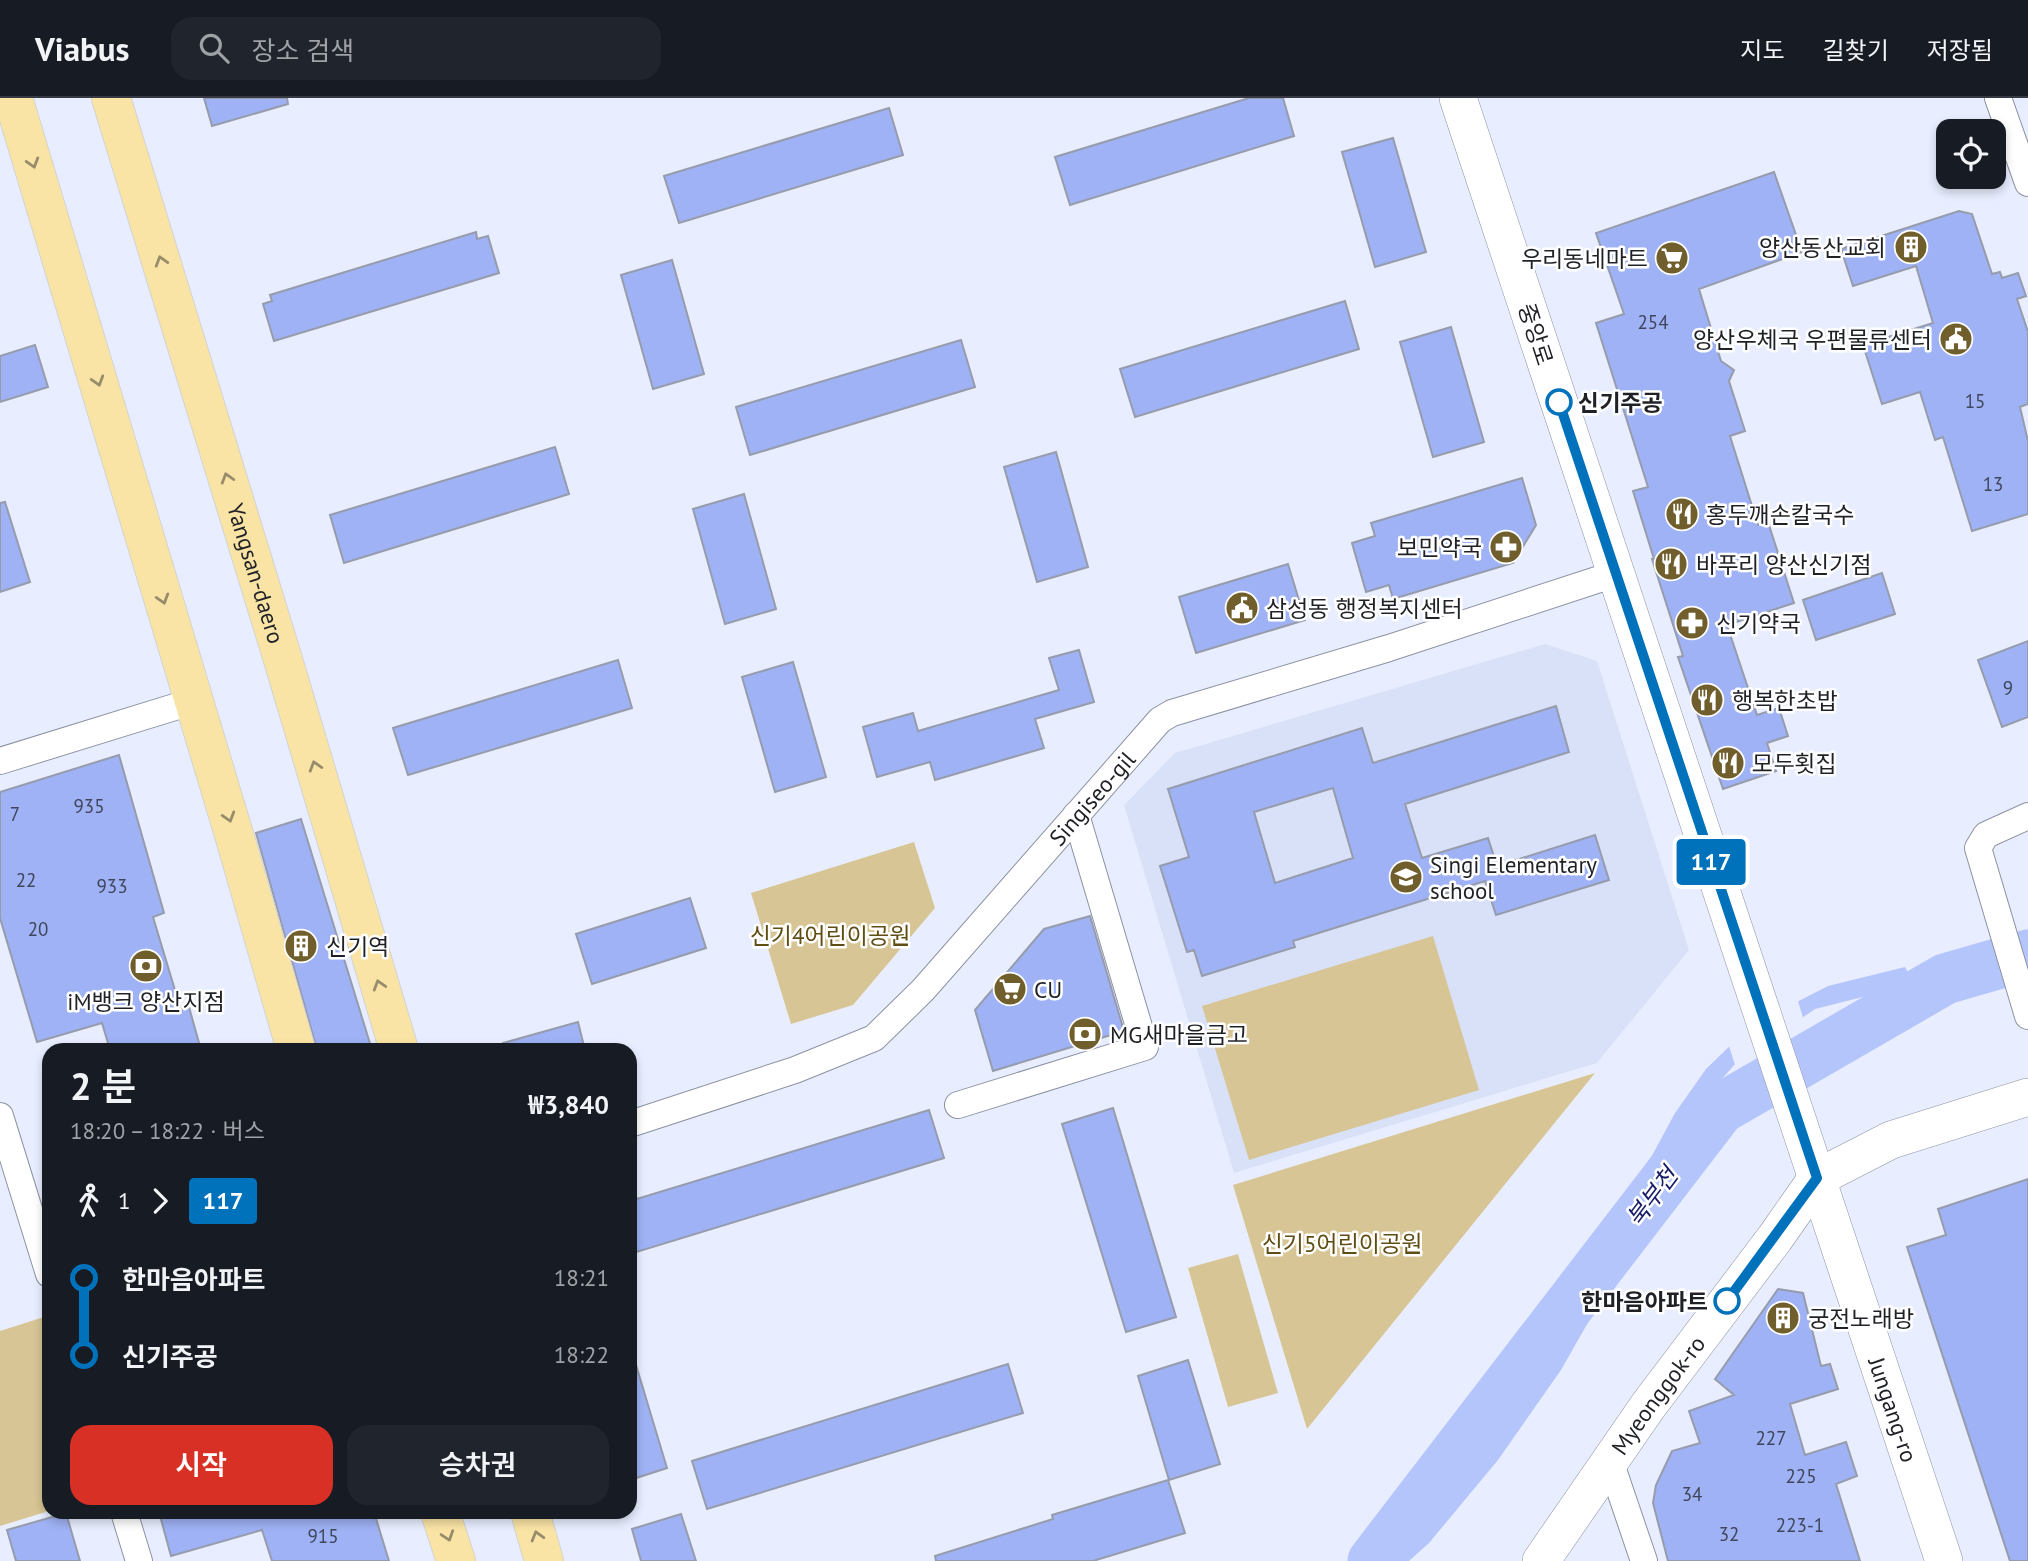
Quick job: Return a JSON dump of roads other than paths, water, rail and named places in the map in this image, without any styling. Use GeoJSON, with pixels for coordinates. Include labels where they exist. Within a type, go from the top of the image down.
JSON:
{"type":"FeatureCollection","features":[{"type":"Feature","properties":{"kind":"main road"},"geometry":{"type":"LineString","coordinates":[[13,98],[294,1043]]}},
{"type":"Feature","properties":{"kind":"main road","name":"Yangsan-daero"},"geometry":{"type":"LineString","coordinates":[[111,98],[397,1043]]}},
{"type":"Feature","properties":{"kind":"main road"},"geometry":{"type":"LineString","coordinates":[[442,1519],[456,1561]]}},
{"type":"Feature","properties":{"kind":"main road"},"geometry":{"type":"LineString","coordinates":[[532,1519],[544,1561]]}},
{"type":"Feature","properties":{"kind":"street","name":"중앙로"},"geometry":{"type":"LineString","coordinates":[[1458,98],[1817,1178]]}},
{"type":"Feature","properties":{"kind":"street"},"geometry":{"type":"LineString","coordinates":[[1998,98],[2028,183]]}},
{"type":"Feature","properties":{"kind":"street","name":"Singiseo-gil"},"geometry":{"type":"LineString","coordinates":[[637,1122],[795,1070],[874,1038],[923,990],[1160,720],[1172,713],[1389,648],[1615,574]]}},
{"type":"Feature","properties":{"kind":"street"},"geometry":{"type":"LineString","coordinates":[[0,761],[194,701]]}},
{"type":"Feature","properties":{"kind":"street"},"geometry":{"type":"LineString","coordinates":[[958,1105],[1145,1047],[1076,815]]}},
{"type":"Feature","properties":{"kind":"street"},"geometry":{"type":"LineString","coordinates":[[2028,816],[1986,835],[1978,848],[2028,1016]]}},
{"type":"Feature","properties":{"kind":"street","name":"Myeonggok-ro"},"geometry":{"type":"LineString","coordinates":[[1541,1561],[1610,1461],[1817,1178],[1891,1140],[2028,1097]]}},
{"type":"Feature","properties":{"kind":"street"},"geometry":{"type":"LineString","coordinates":[[0,1116],[42,1251]]}},
{"type":"Feature","properties":{"kind":"street","name":"Jungang-ro"},"geometry":{"type":"LineString","coordinates":[[1817,1178],[1944,1561]]}},
{"type":"Feature","properties":{"kind":"street"},"geometry":{"type":"LineString","coordinates":[[1610,1461],[1644,1561]]}},
{"type":"Feature","properties":{"kind":"street"},"geometry":{"type":"LineString","coordinates":[[126,1519],[139,1561]]}},
{"type":"Feature","properties":{"kind":"water"},"geometry":{"type":"Polygon","coordinates":[[[1905,967],[1914,984],[1815,1009],[1736,1063],[1671,1142],[1654,1184],[1649,1215],[1561,1370],[1498,1460],[1429,1543],[1409,1561],[1374,1561],[1416,1509],[1500,1416],[1565,1326],[1602,1266],[1648,1163],[1675,1113],[1706,1069],[1735,1041],[1789,1006],[1828,986],[1905,967]]]}},
{"type":"Feature","properties":{"kind":"waterway","name":"북부천"},"geometry":{"type":"LineString","coordinates":[[1373,1561],[1720,1109],[1945,979],[2028,955]]}},
{"type":"Feature","properties":{"kind":"place","name":"양산동산교회"},"geometry":{"type":"Point","coordinates":[1911,247]}},
{"type":"Feature","properties":{"kind":"place","name":"우리동네마트"},"geometry":{"type":"Point","coordinates":[1672,258]}},
{"type":"Feature","properties":{"kind":"place","name":"양산우체국 우편물류센터"},"geometry":{"type":"Point","coordinates":[1956,339]}},
{"type":"Feature","properties":{"kind":"place","name":"신기주공"},"geometry":{"type":"Point","coordinates":[1559,402]}},
{"type":"Feature","properties":{"kind":"place","name":"홍두깨손칼국수"},"geometry":{"type":"Point","coordinates":[1682,514]}},
{"type":"Feature","properties":{"kind":"place","name":"보민약국"},"geometry":{"type":"Point","coordinates":[1506,547]}},
{"type":"Feature","properties":{"kind":"place","name":"바푸리 양산신기점"},"geometry":{"type":"Point","coordinates":[1671,564]}},
{"type":"Feature","properties":{"kind":"place","name":"삼성동 행정복지센터"},"geometry":{"type":"Point","coordinates":[1242,608]}},
{"type":"Feature","properties":{"kind":"place","name":"신기약국"},"geometry":{"type":"Point","coordinates":[1692,623]}},
{"type":"Feature","properties":{"kind":"place","name":"행복한초밥"},"geometry":{"type":"Point","coordinates":[1707,700]}},
{"type":"Feature","properties":{"kind":"place","name":"모두횟집"},"geometry":{"type":"Point","coordinates":[1728,763]}},
{"type":"Feature","properties":{"kind":"place","name":"Singi Elementary school"},"geometry":{"type":"Point","coordinates":[1406,877]}},
{"type":"Feature","properties":{"kind":"place","name":"신기역"},"geometry":{"type":"Point","coordinates":[301,946]}},
{"type":"Feature","properties":{"kind":"place","name":"iM뱅크 양산지점"},"geometry":{"type":"Point","coordinates":[146,966]}},
{"type":"Feature","properties":{"kind":"place","name":"CU"},"geometry":{"type":"Point","coordinates":[1010,989]}},
{"type":"Feature","properties":{"kind":"place","name":"MG새마을금고"},"geometry":{"type":"Point","coordinates":[1085,1034]}},
{"type":"Feature","properties":{"kind":"place","name":"한마음아파트"},"geometry":{"type":"Point","coordinates":[1727,1301]}},
{"type":"Feature","properties":{"kind":"place","name":"궁전노래방"},"geometry":{"type":"Point","coordinates":[1783,1318]}},
{"type":"Feature","properties":{"kind":"park label","name":"신기4어린이공원"},"geometry":{"type":"Point","coordinates":[830,935]}},
{"type":"Feature","properties":{"kind":"park label","name":"신기5어린이공원"},"geometry":{"type":"Point","coordinates":[1342,1243]}}]}
